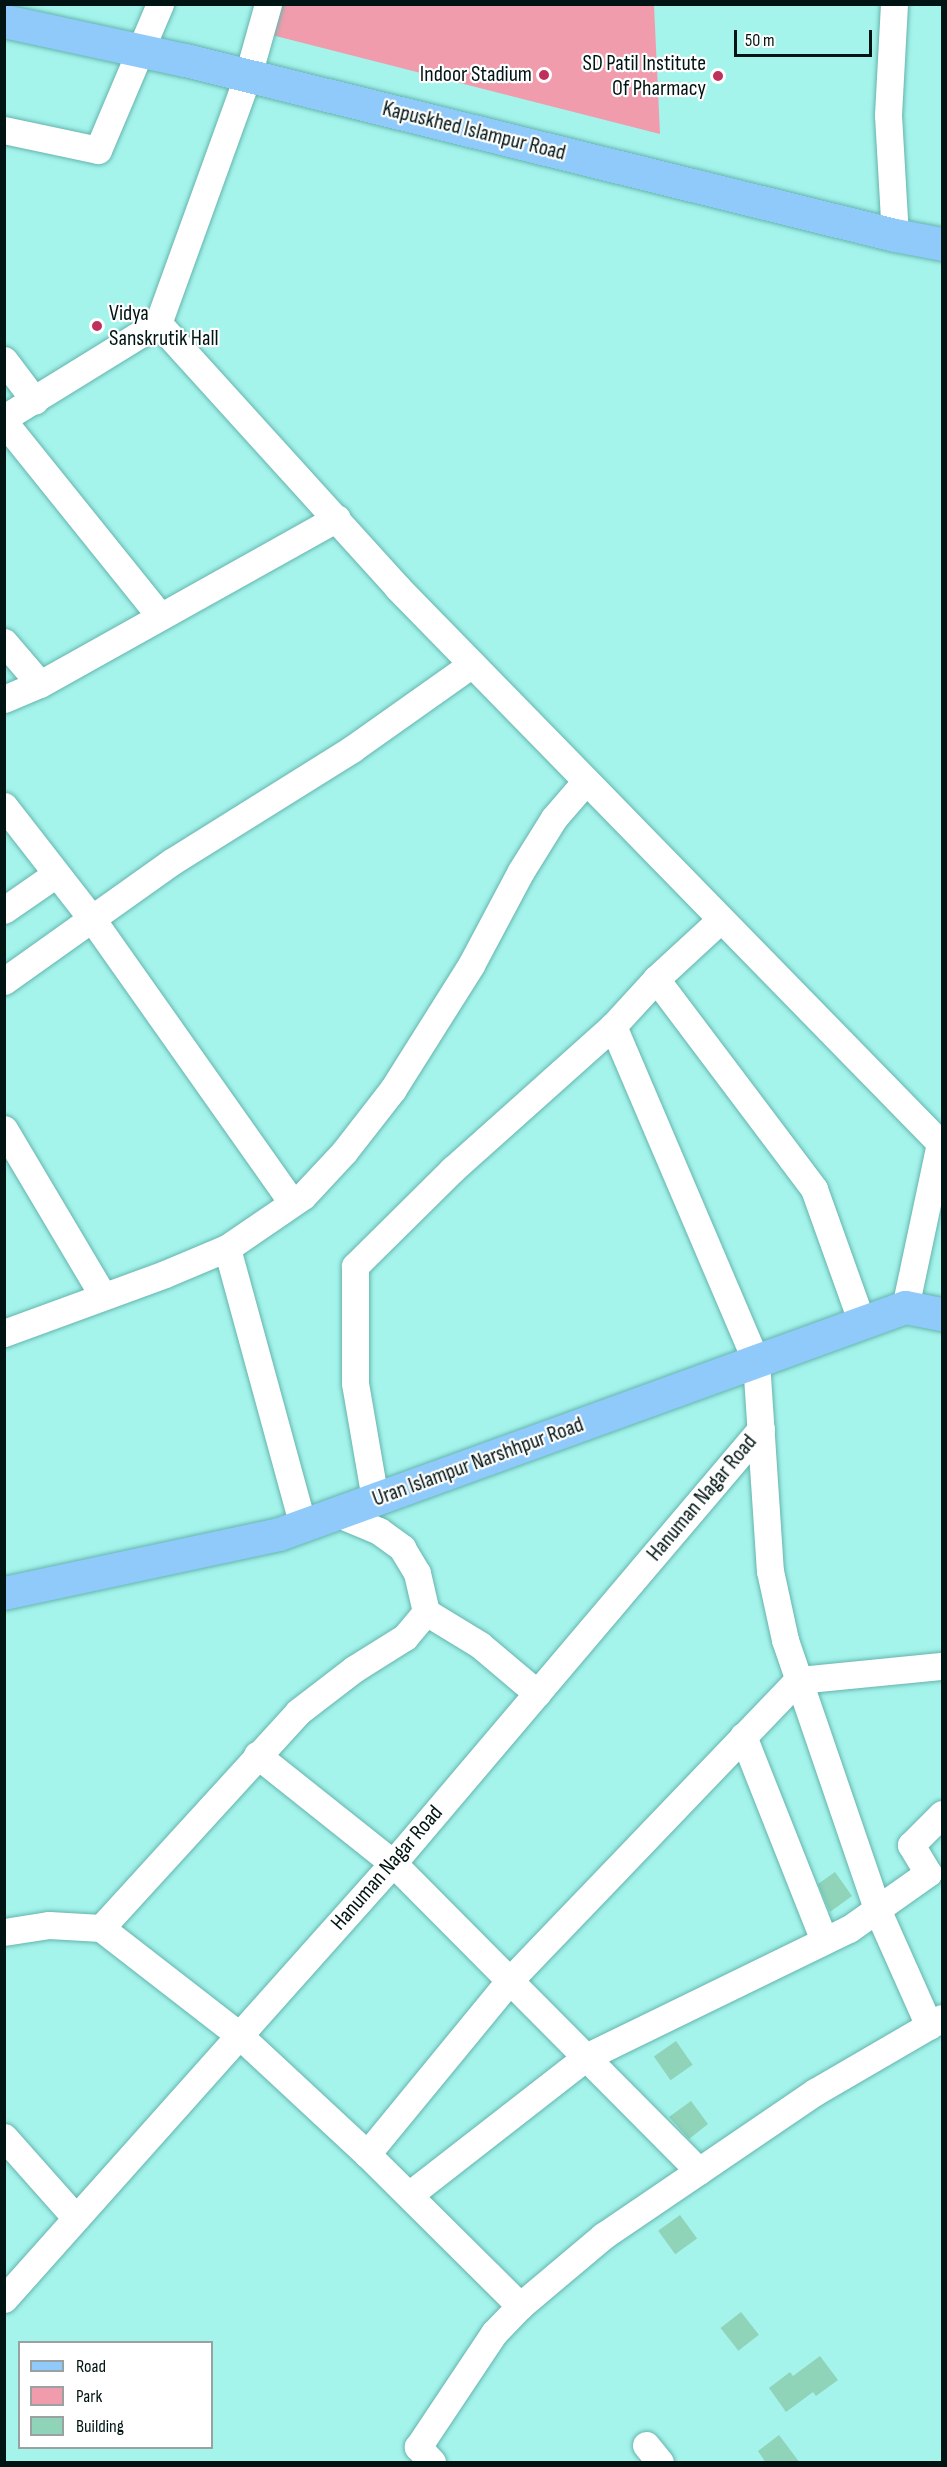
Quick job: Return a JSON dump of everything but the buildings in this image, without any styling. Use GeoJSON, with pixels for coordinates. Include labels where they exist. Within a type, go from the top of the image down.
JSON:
{"type":"FeatureCollection","features":[{"type":"Feature","properties":{"kind":"main road","name":"Kapuskhed Islampur Road"},"geometry":{"type":"LineString","coordinates":[[4,21],[248,75],[895,235],[942,244]]}},
{"type":"Feature","properties":{"kind":"main road"},"geometry":{"type":"LineString","coordinates":[[905,1307],[942,1314]]}},
{"type":"Feature","properties":{"kind":"main road","name":"Uran Islampur Narshhpur Road"},"geometry":{"type":"LineString","coordinates":[[4,1593],[279,1534],[905,1307]]}},
{"type":"Feature","properties":{"kind":"street"},"geometry":{"type":"LineString","coordinates":[[4,130],[98,150],[160,4]]}},
{"type":"Feature","properties":{"kind":"street"},"geometry":{"type":"LineString","coordinates":[[159,615],[4,420],[158,322],[248,75],[268,4]]}},
{"type":"Feature","properties":{"kind":"street"},"geometry":{"type":"LineString","coordinates":[[894,4],[888,115],[895,235]]}},
{"type":"Feature","properties":{"kind":"street"},"geometry":{"type":"LineString","coordinates":[[158,322],[397,587],[940,1143],[905,1307]]}},
{"type":"Feature","properties":{"kind":"street"},"geometry":{"type":"LineString","coordinates":[[4,360],[35,401]]}},
{"type":"Feature","properties":{"kind":"street"},"geometry":{"type":"LineString","coordinates":[[4,699],[40,684],[159,615],[337,518]]}},
{"type":"Feature","properties":{"kind":"street"},"geometry":{"type":"LineString","coordinates":[[4,642],[40,684]]}},
{"type":"Feature","properties":{"kind":"street"},"geometry":{"type":"LineString","coordinates":[[4,981],[214,834],[352,749],[472,664]]}},
{"type":"Feature","properties":{"kind":"street"},"geometry":{"type":"LineString","coordinates":[[4,1333],[165,1274],[227,1248],[303,1196],[344,1152],[393,1089],[465,975],[521,871],[554,818],[586,781]]}},
{"type":"Feature","properties":{"kind":"street"},"geometry":{"type":"LineString","coordinates":[[4,806],[92,919],[292,1203]]}},
{"type":"Feature","properties":{"kind":"street"},"geometry":{"type":"LineString","coordinates":[[4,910],[56,874]]}},
{"type":"Feature","properties":{"kind":"street"},"geometry":{"type":"LineString","coordinates":[[375,1499],[355,1383],[355,1266],[453,1169],[613,1026],[656,979],[721,919]]}},
{"type":"Feature","properties":{"kind":"street"},"geometry":{"type":"LineString","coordinates":[[656,979],[814,1189],[862,1323]]}},
{"type":"Feature","properties":{"kind":"street"},"geometry":{"type":"LineString","coordinates":[[432,2463],[418,2447],[494,2333],[520,2306],[603,2236],[815,2092],[936,2022],[877,1909],[785,1640],[770,1571],[756,1361],[613,1026]]}},
{"type":"Feature","properties":{"kind":"street"},"geometry":{"type":"LineString","coordinates":[[4,1129],[103,1296]]}},
{"type":"Feature","properties":{"kind":"street"},"geometry":{"type":"LineString","coordinates":[[227,1248],[303,1526]]}},
{"type":"Feature","properties":{"kind":"street","name":"Hanuman Nagar Road"},"geometry":{"type":"LineString","coordinates":[[4,2299],[393,1863],[761,1429]]}},
{"type":"Feature","properties":{"kind":"street"},"geometry":{"type":"LineString","coordinates":[[336,1513],[380,1531],[402,1548],[417,1573],[426,1612],[480,1644],[537,1693]]}},
{"type":"Feature","properties":{"kind":"street"},"geometry":{"type":"LineString","coordinates":[[101,1928],[298,1712],[354,1669],[405,1637],[426,1612]]}},
{"type":"Feature","properties":{"kind":"street"},"geometry":{"type":"LineString","coordinates":[[367,2154],[510,1980],[798,1680],[942,1666]]}},
{"type":"Feature","properties":{"kind":"street"},"geometry":{"type":"LineString","coordinates":[[743,1736],[824,1941]]}},
{"type":"Feature","properties":{"kind":"street"},"geometry":{"type":"LineString","coordinates":[[257,1755],[393,1863],[699,2171]]}},
{"type":"Feature","properties":{"kind":"street"},"geometry":{"type":"LineString","coordinates":[[409,2195],[586,2057],[849,1929],[928,1873],[911,1845],[942,1814]]}},
{"type":"Feature","properties":{"kind":"street"},"geometry":{"type":"LineString","coordinates":[[4,1932],[49,1924],[101,1928],[239,2035],[367,2154],[520,2306]]}},
{"type":"Feature","properties":{"kind":"street"},"geometry":{"type":"LineString","coordinates":[[4,2137],[76,2218]]}},
{"type":"Feature","properties":{"kind":"green space","name":"Indoor Stadium"},"geometry":{"type":"Polygon","coordinates":[[[268,5],[654,5],[660,134],[260,32],[268,5]]]}},
{"type":"Feature","properties":{"kind":"place","name":"Indoor Stadium"},"geometry":{"type":"Point","coordinates":[544,75]}},
{"type":"Feature","properties":{"kind":"place","name":"SD Patil Institute Of Pharmacy"},"geometry":{"type":"Point","coordinates":[718,76]}},
{"type":"Feature","properties":{"kind":"place","name":"Vidya Sanskrutik Hall"},"geometry":{"type":"Point","coordinates":[97,326]}}]}
